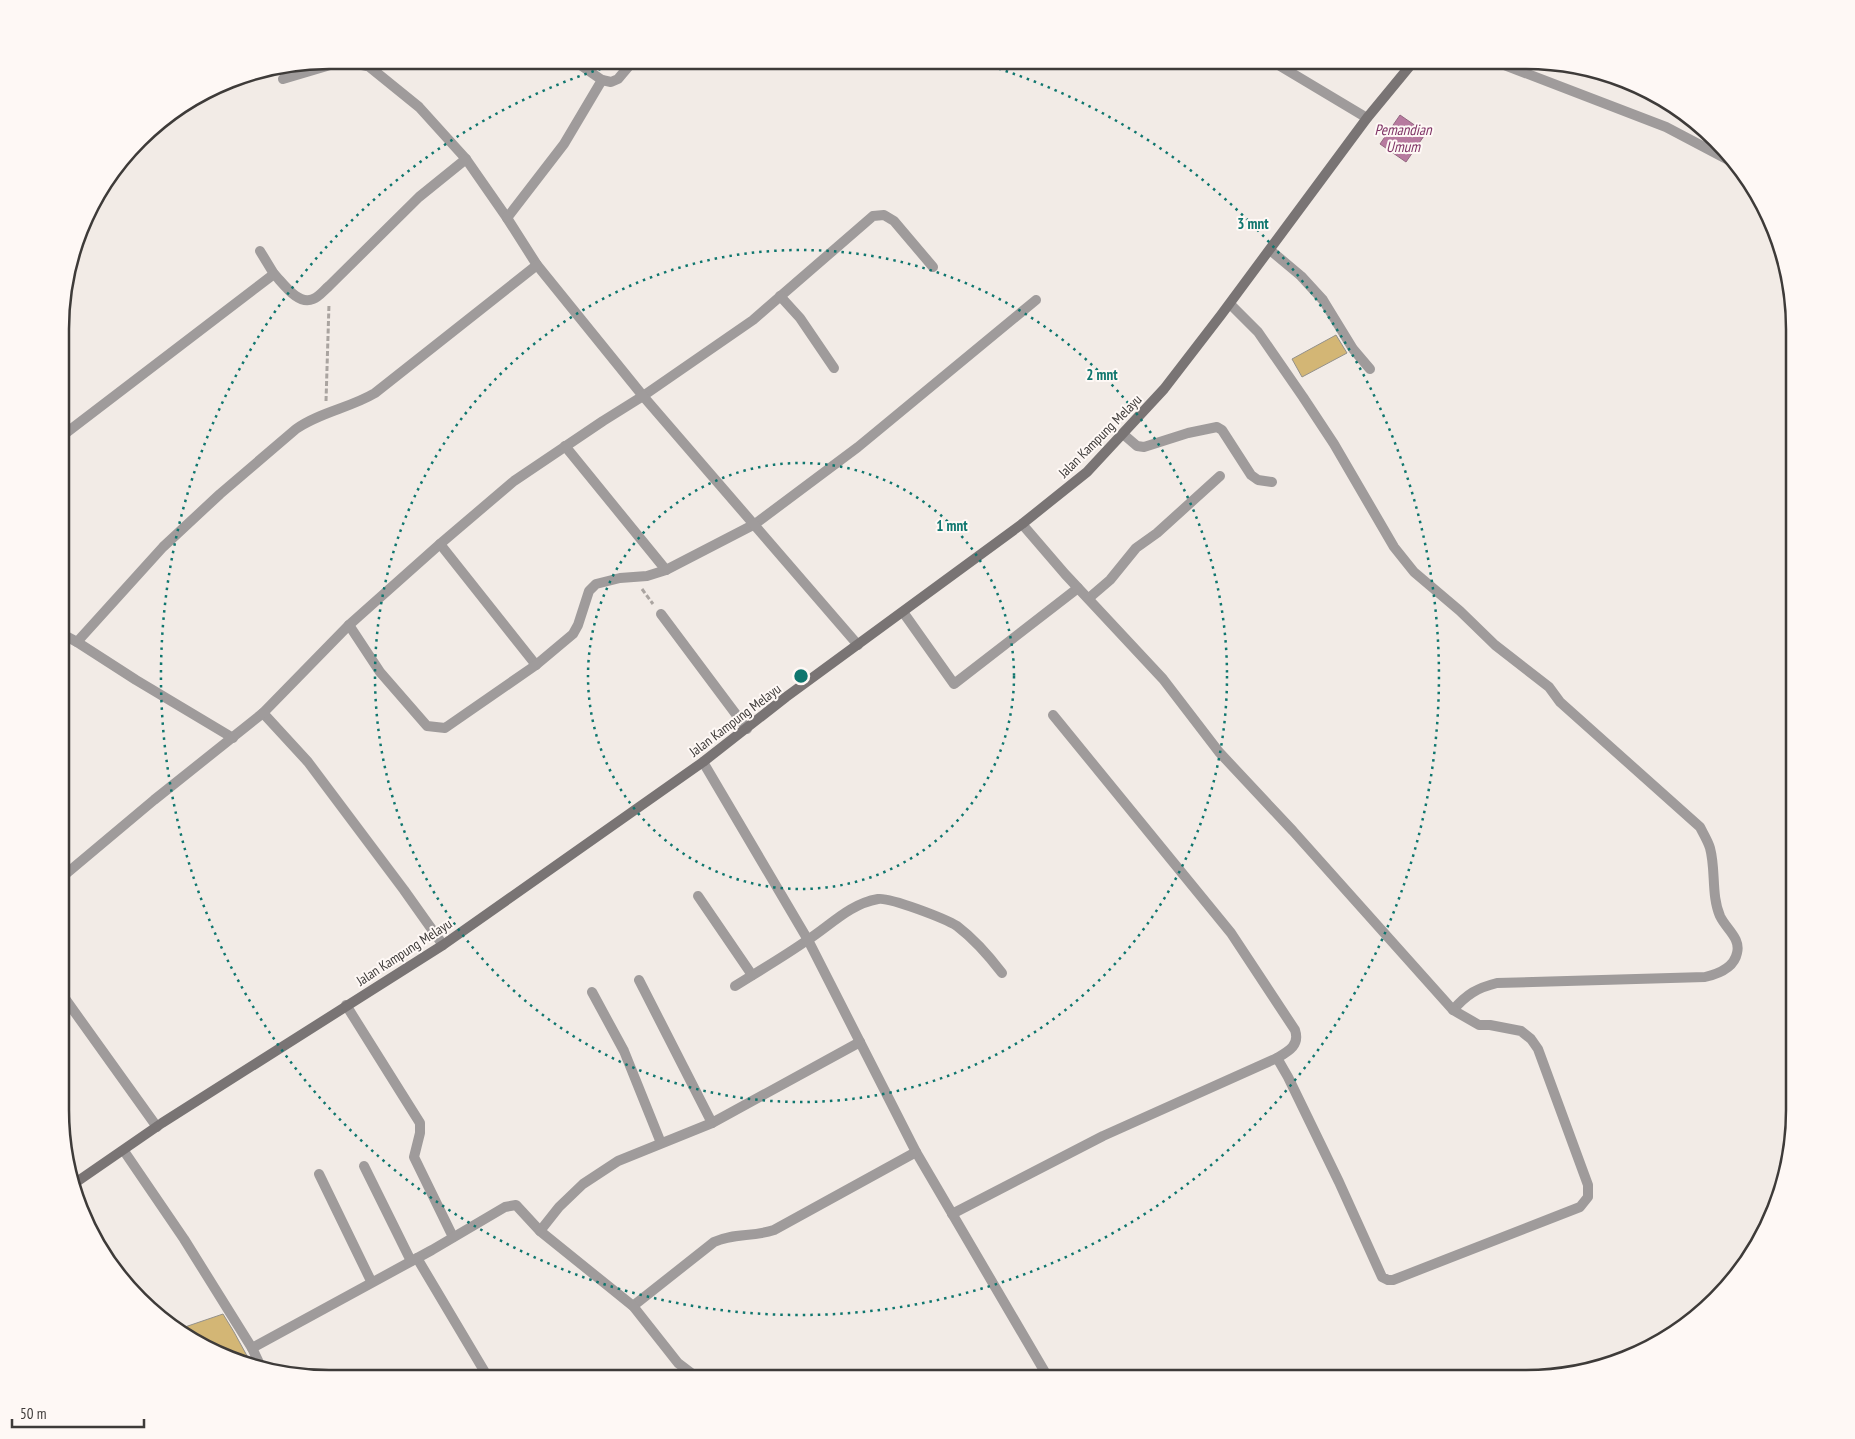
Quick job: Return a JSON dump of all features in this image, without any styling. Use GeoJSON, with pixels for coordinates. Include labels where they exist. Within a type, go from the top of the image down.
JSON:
{"type":"FeatureCollection","features":[{"type":"Feature","properties":{"kind":"main road","name":"Jalan Kampung Melayu"},"geometry":{"type":"LineString","coordinates":[[79,1180],[157,1127],[443,945],[703,762],[1022,524],[1087,472],[1156,398],[1230,304],[1367,118],[1407,69]]}},
{"type":"Feature","properties":{"kind":"street"},"geometry":{"type":"LineString","coordinates":[[283,79],[317,69]]}},
{"type":"Feature","properties":{"kind":"street"},"geometry":{"type":"LineString","coordinates":[[372,69],[419,108],[466,159],[537,265],[688,450],[755,524],[858,645]]}},
{"type":"Feature","properties":{"kind":"street"},"geometry":{"type":"LineString","coordinates":[[586,69],[602,80],[612,82],[618,79],[626,69]]}},
{"type":"Feature","properties":{"kind":"street"},"geometry":{"type":"LineString","coordinates":[[1285,69],[1367,118]]}},
{"type":"Feature","properties":{"kind":"street"},"geometry":{"type":"LineString","coordinates":[[1517,69],[1666,127],[1721,156]]}},
{"type":"Feature","properties":{"kind":"street"},"geometry":{"type":"LineString","coordinates":[[507,218],[564,144],[602,80]]}},
{"type":"Feature","properties":{"kind":"street"},"geometry":{"type":"LineString","coordinates":[[260,251],[274,274],[294,295],[305,300],[313,300],[419,197],[466,159]]}},
{"type":"Feature","properties":{"kind":"street"},"geometry":{"type":"LineString","coordinates":[[69,871],[263,712],[349,625],[514,481],[643,396],[753,320],[873,216],[884,214],[894,221],[932,267]]}},
{"type":"Feature","properties":{"kind":"street"},"geometry":{"type":"LineString","coordinates":[[1270,250],[1301,276],[1322,300],[1370,370]]}},
{"type":"Feature","properties":{"kind":"street"},"geometry":{"type":"LineString","coordinates":[[77,642],[163,547],[220,494],[296,429],[306,422],[365,399],[387,385],[537,265]]}},
{"type":"Feature","properties":{"kind":"street"},"geometry":{"type":"LineString","coordinates":[[69,431],[274,274]]}},
{"type":"Feature","properties":{"kind":"street"},"geometry":{"type":"LineString","coordinates":[[780,296],[800,318],[834,368]]}},
{"type":"Feature","properties":{"kind":"street"},"geometry":{"type":"LineString","coordinates":[[349,625],[380,672],[428,726],[445,728],[536,666],[573,634],[578,625],[589,591],[596,584],[620,578],[647,576],[666,570],[755,524],[858,447],[1036,300]]}},
{"type":"Feature","properties":{"kind":"street"},"geometry":{"type":"LineString","coordinates":[[1230,304],[1258,332],[1283,367],[1334,444],[1394,548],[1414,572],[1460,610],[1495,645],[1549,687],[1560,702],[1700,827],[1710,847],[1717,906],[1724,924],[1737,941],[1738,953],[1733,963],[1719,974],[1705,977],[1497,983],[1480,987],[1464,998],[1453,1010]]}},
{"type":"Feature","properties":{"kind":"street"},"geometry":{"type":"LineString","coordinates":[[1123,434],[1137,446],[1144,447],[1188,433],[1217,427],[1222,430],[1251,475],[1258,480],[1272,482]]}},
{"type":"Feature","properties":{"kind":"street"},"geometry":{"type":"LineString","coordinates":[[565,446],[666,570]]}},
{"type":"Feature","properties":{"kind":"street"},"geometry":{"type":"LineString","coordinates":[[1089,598],[1110,580],[1136,548],[1157,533],[1220,476]]}},
{"type":"Feature","properties":{"kind":"street"},"geometry":{"type":"LineString","coordinates":[[1022,524],[1163,680],[1219,752],[1293,831],[1453,1010],[1479,1025],[1498,1026],[1521,1031],[1531,1039],[1538,1049],[1588,1185],[1588,1197],[1580,1207],[1394,1280],[1388,1280],[1382,1277],[1340,1182],[1288,1077],[1276,1058]]}},
{"type":"Feature","properties":{"kind":"street"},"geometry":{"type":"LineString","coordinates":[[440,544],[536,666]]}},
{"type":"Feature","properties":{"kind":"street"},"geometry":{"type":"LineString","coordinates":[[902,612],[954,684],[1078,588]]}},
{"type":"Feature","properties":{"kind":"street"},"geometry":{"type":"LineString","coordinates":[[661,614],[747,729]]}},
{"type":"Feature","properties":{"kind":"street"},"geometry":{"type":"LineString","coordinates":[[69,638],[233,738]]}},
{"type":"Feature","properties":{"kind":"street"},"geometry":{"type":"LineString","coordinates":[[263,712],[308,762],[443,945]]}},
{"type":"Feature","properties":{"kind":"street"},"geometry":{"type":"LineString","coordinates":[[952,1214],[1103,1136],[1276,1058],[1296,1044],[1297,1036],[1295,1030],[1231,933],[1053,715]]}},
{"type":"Feature","properties":{"kind":"street"},"geometry":{"type":"LineString","coordinates":[[703,762],[808,940],[916,1152],[1044,1370]]}},
{"type":"Feature","properties":{"kind":"street"},"geometry":{"type":"LineString","coordinates":[[698,896],[752,975]]}},
{"type":"Feature","properties":{"kind":"street"},"geometry":{"type":"LineString","coordinates":[[735,986],[808,940],[836,918],[856,906],[879,899],[897,901],[955,925],[979,947],[1002,973]]}},
{"type":"Feature","properties":{"kind":"street"},"geometry":{"type":"LineString","coordinates":[[639,980],[712,1123]]}},
{"type":"Feature","properties":{"kind":"street"},"geometry":{"type":"LineString","coordinates":[[592,992],[624,1051],[661,1143]]}},
{"type":"Feature","properties":{"kind":"street"},"geometry":{"type":"LineString","coordinates":[[69,1004],[157,1127]]}},
{"type":"Feature","properties":{"kind":"street"},"geometry":{"type":"LineString","coordinates":[[346,1005],[420,1123],[420,1132],[414,1157],[454,1237]]}},
{"type":"Feature","properties":{"kind":"street"},"geometry":{"type":"LineString","coordinates":[[540,1231],[559,1207],[583,1184],[618,1161],[712,1123],[860,1042]]}},
{"type":"Feature","properties":{"kind":"street"},"geometry":{"type":"LineString","coordinates":[[124,1151],[184,1239],[258,1360]]}},
{"type":"Feature","properties":{"kind":"street"},"geometry":{"type":"LineString","coordinates":[[633,1306],[714,1242],[721,1239],[766,1233],[774,1230],[916,1152]]}},
{"type":"Feature","properties":{"kind":"street"},"geometry":{"type":"LineString","coordinates":[[364,1166],[414,1259],[484,1370]]}},
{"type":"Feature","properties":{"kind":"street"},"geometry":{"type":"LineString","coordinates":[[319,1174],[371,1282]]}},
{"type":"Feature","properties":{"kind":"street"},"geometry":{"type":"LineString","coordinates":[[252,1348],[505,1207],[516,1206],[540,1231],[633,1306],[678,1363],[687,1370]]}},
{"type":"Feature","properties":{"kind":"path"},"geometry":{"type":"LineString","coordinates":[[326,414],[325,380],[329,347],[329,286]]}},
{"type":"Feature","properties":{"kind":"path"},"geometry":{"type":"LineString","coordinates":[[633,576],[661,614]]}},
{"type":"Feature","properties":{"kind":"water","name":"Pemandian Umum"},"geometry":{"type":"Polygon","coordinates":[[[1400,115],[1426,133],[1406,162],[1380,144],[1400,115]]]}},
{"type":"Feature","properties":{"kind":"building"},"geometry":{"type":"Polygon","coordinates":[[[1336,335],[1347,353],[1302,377],[1292,359],[1336,335]]]}},
{"type":"Feature","properties":{"kind":"building"},"geometry":{"type":"Polygon","coordinates":[[[223,1314],[247,1357],[214,1343],[185,1327],[223,1314]]]}}]}
